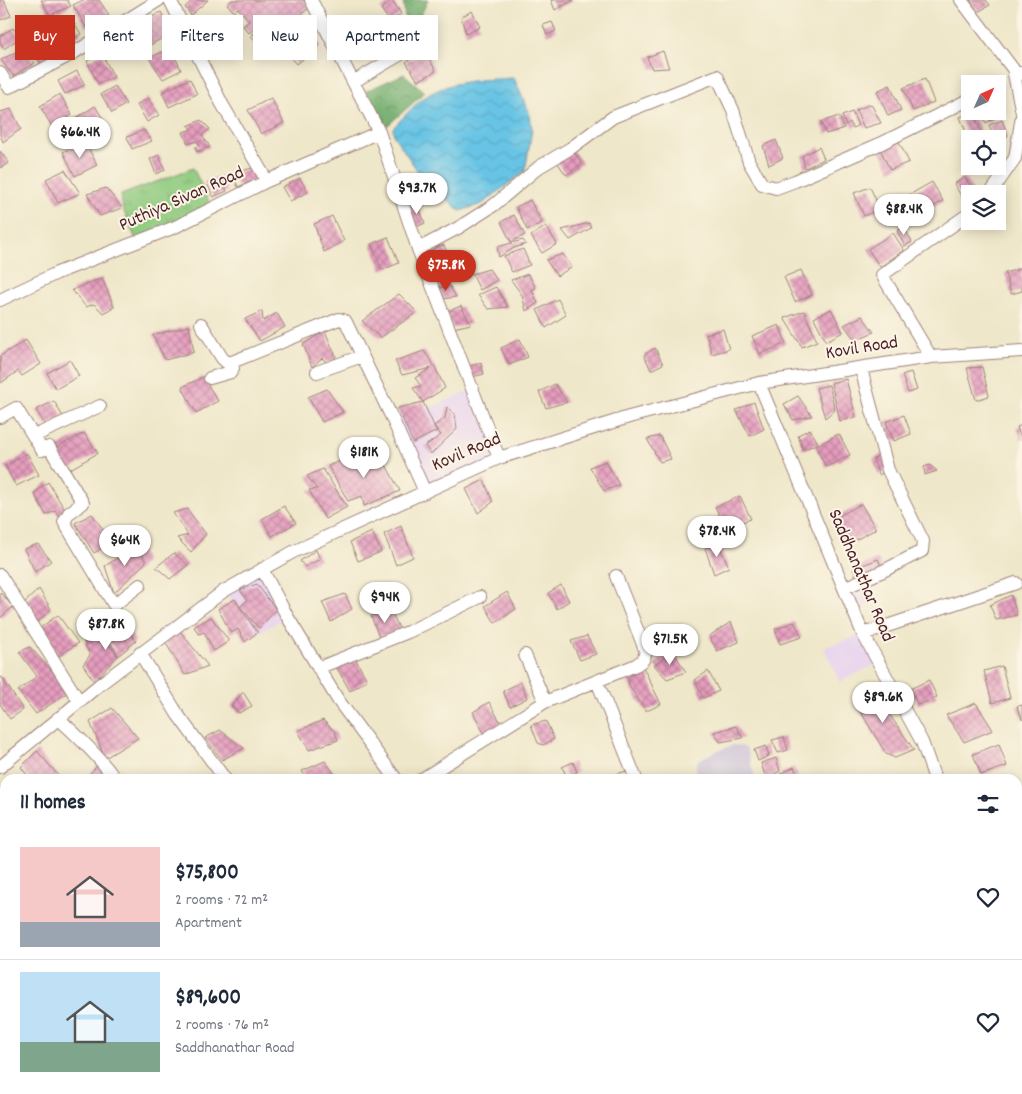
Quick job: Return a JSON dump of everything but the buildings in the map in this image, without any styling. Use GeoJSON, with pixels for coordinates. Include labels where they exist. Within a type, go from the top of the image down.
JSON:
{"type":"FeatureCollection","features":[{"type":"Feature","properties":{"kind":"street"},"geometry":{"type":"LineString","coordinates":[[0,73],[9,87],[72,54],[159,0]]}},
{"type":"Feature","properties":{"kind":"street"},"geometry":{"type":"LineString","coordinates":[[170,0],[222,104],[268,182]]}},
{"type":"Feature","properties":{"kind":"street"},"geometry":{"type":"LineString","coordinates":[[311,0],[379,132],[418,249],[499,458]]}},
{"type":"Feature","properties":{"kind":"street"},"geometry":{"type":"LineString","coordinates":[[961,0],[1018,75],[1022,114],[1015,158],[996,185]]}},
{"type":"Feature","properties":{"kind":"street"},"geometry":{"type":"LineString","coordinates":[[353,82],[391,60]]}},
{"type":"Feature","properties":{"kind":"street"},"geometry":{"type":"LineString","coordinates":[[418,249],[458,228],[494,205],[539,167],[571,148],[613,117],[717,76],[733,110],[749,162],[762,184],[776,188],[882,143],[961,104]]}},
{"type":"Feature","properties":{"kind":"street","name":"Puthiya Sivan Road"},"geometry":{"type":"LineString","coordinates":[[0,300],[57,273],[176,227],[268,182],[379,132]]}},
{"type":"Feature","properties":{"kind":"street"},"geometry":{"type":"LineString","coordinates":[[759,384],[931,357],[882,275],[961,219]]}},
{"type":"Feature","properties":{"kind":"street"},"geometry":{"type":"LineString","coordinates":[[201,324],[222,358],[226,362],[232,362],[339,319],[346,322],[425,492]]}},
{"type":"Feature","properties":{"kind":"street","name":"Kovil Road"},"geometry":{"type":"LineString","coordinates":[[0,767],[140,653],[224,591],[293,552],[499,458],[629,417],[759,384],[931,357],[1022,351]]}},
{"type":"Feature","properties":{"kind":"street"},"geometry":{"type":"LineString","coordinates":[[317,372],[362,356]]}},
{"type":"Feature","properties":{"kind":"street"},"geometry":{"type":"LineString","coordinates":[[210,378],[231,372],[233,368],[232,362]]}},
{"type":"Feature","properties":{"kind":"street"},"geometry":{"type":"LineString","coordinates":[[844,588],[922,551],[923,541],[888,470],[861,369]]}},
{"type":"Feature","properties":{"kind":"street","name":"Saddhanathar Road"},"geometry":{"type":"LineString","coordinates":[[759,384],[863,634],[922,742],[934,774]]}},
{"type":"Feature","properties":{"kind":"street"},"geometry":{"type":"LineString","coordinates":[[34,436],[100,406]]}},
{"type":"Feature","properties":{"kind":"street"},"geometry":{"type":"LineString","coordinates":[[0,417],[16,408],[42,450],[49,447],[83,503],[69,513],[64,522],[114,605],[140,585]]}},
{"type":"Feature","properties":{"kind":"street"},"geometry":{"type":"LineString","coordinates":[[262,569],[338,700],[392,774]]}},
{"type":"Feature","properties":{"kind":"street"},"geometry":{"type":"LineString","coordinates":[[0,575],[79,701]]}},
{"type":"Feature","properties":{"kind":"street"},"geometry":{"type":"LineString","coordinates":[[430,774],[546,702],[636,665],[643,660],[646,652],[616,576]]}},
{"type":"Feature","properties":{"kind":"street"},"geometry":{"type":"LineString","coordinates":[[863,634],[1016,583]]}},
{"type":"Feature","properties":{"kind":"street"},"geometry":{"type":"LineString","coordinates":[[318,668],[408,632],[480,596]]}},
{"type":"Feature","properties":{"kind":"street"},"geometry":{"type":"LineString","coordinates":[[140,653],[178,715],[221,774]]}},
{"type":"Feature","properties":{"kind":"street"},"geometry":{"type":"LineString","coordinates":[[525,654],[546,702]]}},
{"type":"Feature","properties":{"kind":"street"},"geometry":{"type":"LineString","coordinates":[[597,681],[634,774]]}},
{"type":"Feature","properties":{"kind":"street"},"geometry":{"type":"LineString","coordinates":[[58,718],[81,739],[112,774]]}},
{"type":"Feature","properties":{"kind":"shaded area"},"geometry":{"type":"Polygon","coordinates":[[[472,390],[499,458],[425,492],[395,415],[432,407],[472,390]]]}},
{"type":"Feature","properties":{"kind":"shaded area"},"geometry":{"type":"Polygon","coordinates":[[[262,569],[287,616],[258,632],[253,630],[224,591],[262,569]]]}},
{"type":"Feature","properties":{"kind":"shaded area"},"geometry":{"type":"Polygon","coordinates":[[[865,579],[874,601],[865,607],[852,608],[844,588],[865,579]]]}},
{"type":"Feature","properties":{"kind":"shaded area"},"geometry":{"type":"Polygon","coordinates":[[[863,634],[878,663],[840,682],[824,648],[863,634]]]}},
{"type":"Feature","properties":{"kind":"shaded area"},"geometry":{"type":"Polygon","coordinates":[[[734,745],[747,749],[754,774],[698,774],[696,769],[697,762],[719,750],[734,745]]]}},
{"type":"Feature","properties":{"kind":"green space"},"geometry":{"type":"Polygon","coordinates":[[[403,0],[428,0],[421,15],[405,15],[403,0]]]}},
{"type":"Feature","properties":{"kind":"green space"},"geometry":{"type":"Polygon","coordinates":[[[404,74],[425,92],[387,126],[366,91],[404,74]]]}},
{"type":"Feature","properties":{"kind":"green space"},"geometry":{"type":"Polygon","coordinates":[[[193,168],[212,208],[137,242],[123,209],[121,195],[193,168]]]}},
{"type":"Feature","properties":{"kind":"water"},"geometry":{"type":"Polygon","coordinates":[[[514,78],[530,115],[532,129],[525,171],[482,204],[460,211],[419,173],[394,136],[393,128],[420,101],[445,87],[479,80],[514,78]]]}}]}
